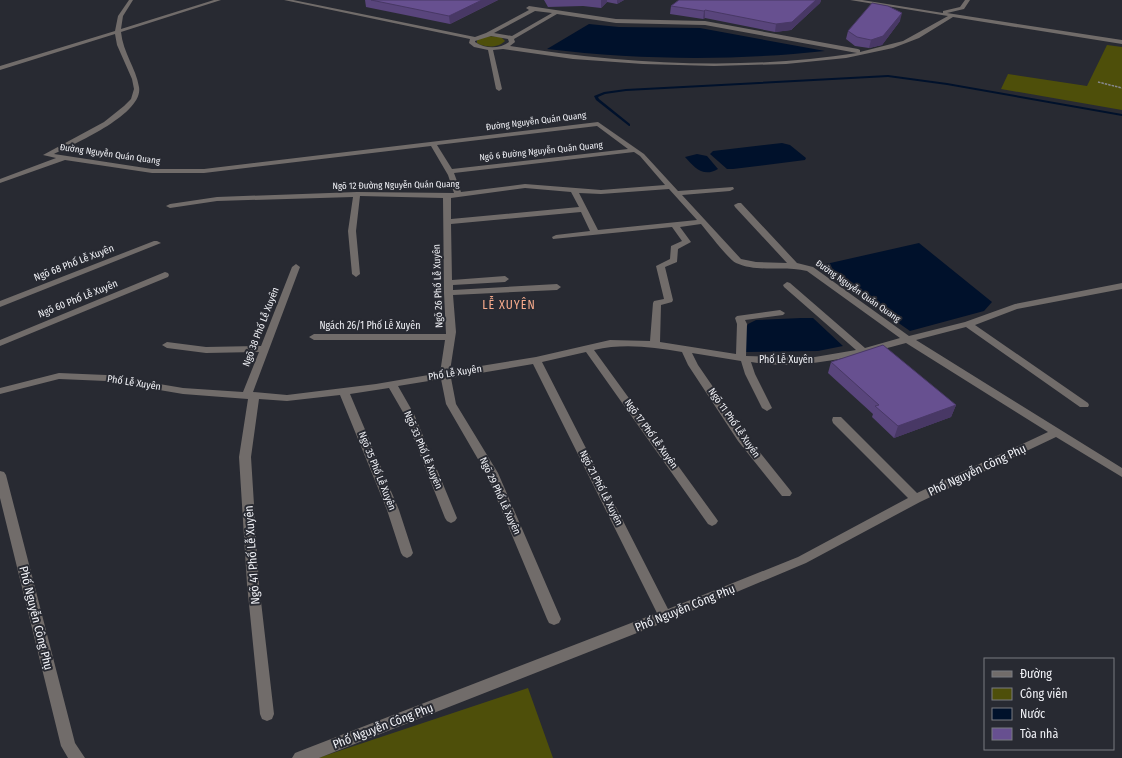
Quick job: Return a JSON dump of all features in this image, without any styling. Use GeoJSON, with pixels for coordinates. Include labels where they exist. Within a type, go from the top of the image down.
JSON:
{"type":"FeatureCollection","features":[{"type":"Feature","properties":{"kind":"street"},"geometry":{"type":"LineString","coordinates":[[116,32],[122,16],[131,0]]}},
{"type":"Feature","properties":{"kind":"street"},"geometry":{"type":"LineString","coordinates":[[0,68],[219,0]]}},
{"type":"Feature","properties":{"kind":"street"},"geometry":{"type":"LineString","coordinates":[[286,0],[474,38],[486,35],[500,35],[511,39]]}},
{"type":"Feature","properties":{"kind":"street"},"geometry":{"type":"LineString","coordinates":[[852,0],[1122,42]]}},
{"type":"Feature","properties":{"kind":"street"},"geometry":{"type":"LineString","coordinates":[[933,13],[962,8],[968,0]]}},
{"type":"Feature","properties":{"kind":"street"},"geometry":{"type":"LineString","coordinates":[[962,8],[966,14],[978,20]]}},
{"type":"Feature","properties":{"kind":"street"},"geometry":{"type":"LineString","coordinates":[[486,35],[532,9],[616,20],[705,23],[864,52]]}},
{"type":"Feature","properties":{"kind":"street"},"geometry":{"type":"LineString","coordinates":[[502,47],[510,44],[511,39],[556,13]]}},
{"type":"Feature","properties":{"kind":"street"},"geometry":{"type":"LineString","coordinates":[[474,38],[472,41],[474,45],[490,48],[502,47],[602,62],[677,65],[793,62],[864,52],[903,42],[924,34],[952,16]]}},
{"type":"Feature","properties":{"kind":"street","name":"Đường Nguyễn Quán Quang"},"geometry":{"type":"LineString","coordinates":[[116,32],[122,54],[136,81],[138,88],[136,94],[130,104],[114,117],[47,155],[152,171],[204,171],[598,124],[642,155],[701,222],[738,261],[752,266],[794,264],[806,267],[907,339],[1122,473]]}},
{"type":"Feature","properties":{"kind":"street"},"geometry":{"type":"LineString","coordinates":[[490,48],[499,89]]}},
{"type":"Feature","properties":{"kind":"street"},"geometry":{"type":"LineString","coordinates":[[434,144],[450,171],[458,194]]}},
{"type":"Feature","properties":{"kind":"street","name":"Ngõ 6 Đường Nguyễn Quán Quang"},"geometry":{"type":"LineString","coordinates":[[450,171],[635,150]]}},
{"type":"Feature","properties":{"kind":"street"},"geometry":{"type":"LineString","coordinates":[[0,182],[66,158]]}},
{"type":"Feature","properties":{"kind":"street","name":"Ngõ 12 Đường Nguyễn Quán Quang"},"geometry":{"type":"LineString","coordinates":[[170,206],[217,199],[357,194],[447,196],[525,186],[601,192],[730,189]]}},
{"type":"Feature","properties":{"kind":"street"},"geometry":{"type":"LineString","coordinates":[[574,190],[595,232]]}},
{"type":"Feature","properties":{"kind":"street"},"geometry":{"type":"LineString","coordinates":[[356,274],[352,231],[357,194]]}},
{"type":"Feature","properties":{"kind":"street","name":"Ngõ 26 Phố Lễ Xuyên"},"geometry":{"type":"LineString","coordinates":[[445,375],[450,337],[447,196]]}},
{"type":"Feature","properties":{"kind":"street"},"geometry":{"type":"LineString","coordinates":[[738,205],[794,264]]}},
{"type":"Feature","properties":{"kind":"street"},"geometry":{"type":"LineString","coordinates":[[447,222],[584,209]]}},
{"type":"Feature","properties":{"kind":"street"},"geometry":{"type":"LineString","coordinates":[[556,237],[701,222]]}},
{"type":"Feature","properties":{"kind":"street"},"geometry":{"type":"LineString","coordinates":[[655,345],[657,303],[669,300],[660,266],[674,260],[674,248],[687,242],[674,224]]}},
{"type":"Feature","properties":{"kind":"street","name":"Ngõ 68 Phố Lễ Xuyên"},"geometry":{"type":"LineString","coordinates":[[0,304],[157,243]]}},
{"type":"Feature","properties":{"kind":"street","name":"Ngõ 38 Phố Lễ Xuyên"},"geometry":{"type":"LineString","coordinates":[[250,396],[264,349],[296,267]]}},
{"type":"Feature","properties":{"kind":"street","name":"Ngõ 60 Phố Lễ Xuyên"},"geometry":{"type":"LineString","coordinates":[[0,343],[165,275]]}},
{"type":"Feature","properties":{"kind":"street"},"geometry":{"type":"LineString","coordinates":[[448,283],[505,279]]}},
{"type":"Feature","properties":{"kind":"street"},"geometry":{"type":"LineString","coordinates":[[786,285],[863,351]]}},
{"type":"Feature","properties":{"kind":"street","name":"Phố Lễ Xuyên"},"geometry":{"type":"LineString","coordinates":[[0,390],[59,376],[106,378],[183,391],[286,398],[392,384],[536,360],[610,343],[655,345],[743,359],[809,361],[863,351],[968,324],[1015,307],[1122,286]]}},
{"type":"Feature","properties":{"kind":"street"},"geometry":{"type":"LineString","coordinates":[[448,293],[557,287]]}},
{"type":"Feature","properties":{"kind":"street"},"geometry":{"type":"LineString","coordinates":[[767,408],[743,359],[742,324],[740,318],[780,313]]}},
{"type":"Feature","properties":{"kind":"street"},"geometry":{"type":"LineString","coordinates":[[968,324],[1084,405]]}},
{"type":"Feature","properties":{"kind":"street","name":"Ngách 26/1 Phố Lễ Xuyên"},"geometry":{"type":"LineString","coordinates":[[314,337],[450,337]]}},
{"type":"Feature","properties":{"kind":"street"},"geometry":{"type":"LineString","coordinates":[[167,345],[206,350],[264,349]]}},
{"type":"Feature","properties":{"kind":"street","name":"Ngõ 17 Phố Lễ Xuyên"},"geometry":{"type":"LineString","coordinates":[[588,348],[712,521]]}},
{"type":"Feature","properties":{"kind":"street","name":"Ngõ 11 Phố Lễ Xuyên"},"geometry":{"type":"LineString","coordinates":[[686,350],[693,365],[742,438],[786,493]]}},
{"type":"Feature","properties":{"kind":"street","name":"Ngõ 21 Phố Lễ Xuyên"},"geometry":{"type":"LineString","coordinates":[[536,360],[665,616]]}},
{"type":"Feature","properties":{"kind":"street","name":"Ngõ 29 Phố Lễ Xuyên"},"geometry":{"type":"LineString","coordinates":[[445,375],[451,404],[492,473],[554,619]]}},
{"type":"Feature","properties":{"kind":"street","name":"Ngõ 33 Phố Lễ Xuyên"},"geometry":{"type":"LineString","coordinates":[[392,384],[409,414],[451,518]]}},
{"type":"Feature","properties":{"kind":"street","name":"Ngõ 35 Phố Lễ Xuyên"},"geometry":{"type":"LineString","coordinates":[[344,391],[393,510],[406,553]]}},
{"type":"Feature","properties":{"kind":"street","name":"Ngõ 41 Phố Lễ Xuyên"},"geometry":{"type":"LineString","coordinates":[[250,396],[245,457],[253,584],[267,714]]}},
{"type":"Feature","properties":{"kind":"street"},"geometry":{"type":"LineString","coordinates":[[837,420],[916,499]]}},
{"type":"Feature","properties":{"kind":"street","name":"Phố Nguyễn Công Phụ"},"geometry":{"type":"LineString","coordinates":[[300,758],[665,616],[802,560],[916,499],[1058,432]]}},
{"type":"Feature","properties":{"kind":"street","name":"Phố Nguyễn Công Phụ"},"geometry":{"type":"LineString","coordinates":[[0,476],[68,746],[77,758]]}},
{"type":"Feature","properties":{"kind":"path"},"geometry":{"type":"LineString","coordinates":[[1098,82],[1122,88]]}},
{"type":"Feature","properties":{"kind":"green space"},"geometry":{"type":"Polygon","coordinates":[[[486,36],[501,37],[505,41],[495,46],[484,46],[477,43],[477,40],[486,36]]]}},
{"type":"Feature","properties":{"kind":"green space"},"geometry":{"type":"Polygon","coordinates":[[[1107,45],[1122,47],[1122,110],[1001,89],[1008,74],[1087,86],[1107,45]]]}},
{"type":"Feature","properties":{"kind":"green space"},"geometry":{"type":"Polygon","coordinates":[[[528,688],[553,758],[318,758],[528,688]]]}},
{"type":"Feature","properties":{"kind":"water"},"geometry":{"type":"Polygon","coordinates":[[[589,24],[619,27],[700,28],[825,51],[721,58],[686,58],[582,53],[547,49],[589,24]]]}},
{"type":"Feature","properties":{"kind":"water"},"geometry":{"type":"Polygon","coordinates":[[[782,143],[790,145],[806,158],[805,160],[727,169],[710,154],[713,151],[782,143]]]}},
{"type":"Feature","properties":{"kind":"water"},"geometry":{"type":"Polygon","coordinates":[[[697,154],[707,156],[718,169],[703,172],[695,168],[685,157],[697,154]]]}},
{"type":"Feature","properties":{"kind":"water"},"geometry":{"type":"Polygon","coordinates":[[[919,243],[992,302],[984,311],[910,331],[817,266],[919,243]]]}},
{"type":"Feature","properties":{"kind":"water"},"geometry":{"type":"Polygon","coordinates":[[[813,318],[843,346],[818,351],[746,352],[746,328],[748,324],[756,320],[813,318]]]}},
{"type":"Feature","properties":{"kind":"building"},"geometry":{"type":"Polygon","coordinates":[[[371,0],[482,0],[449,16],[371,0]]]}},
{"type":"Feature","properties":{"kind":"building"},"geometry":{"type":"Polygon","coordinates":[[[679,0],[816,0],[792,22],[776,24],[705,10],[671,6],[679,0]]]}},
{"type":"Feature","properties":{"kind":"building"},"geometry":{"type":"Polygon","coordinates":[[[872,3],[888,6],[902,13],[883,36],[871,40],[857,37],[848,31],[872,3]]]}},
{"type":"Feature","properties":{"kind":"building"},"geometry":{"type":"Polygon","coordinates":[[[883,345],[956,405],[898,426],[875,406],[879,405],[831,362],[883,345]]]}},
{"type":"Feature","properties":{"kind":"waterway"},"geometry":{"type":"LineString","coordinates":[[629,125],[597,99],[596,96],[604,93],[626,90],[888,76],[947,84],[1122,115]]}},
{"type":"Feature","properties":{"kind":"district","name":"LỄ XUYÊN"},"geometry":{"type":"Point","coordinates":[509,305]}}]}
